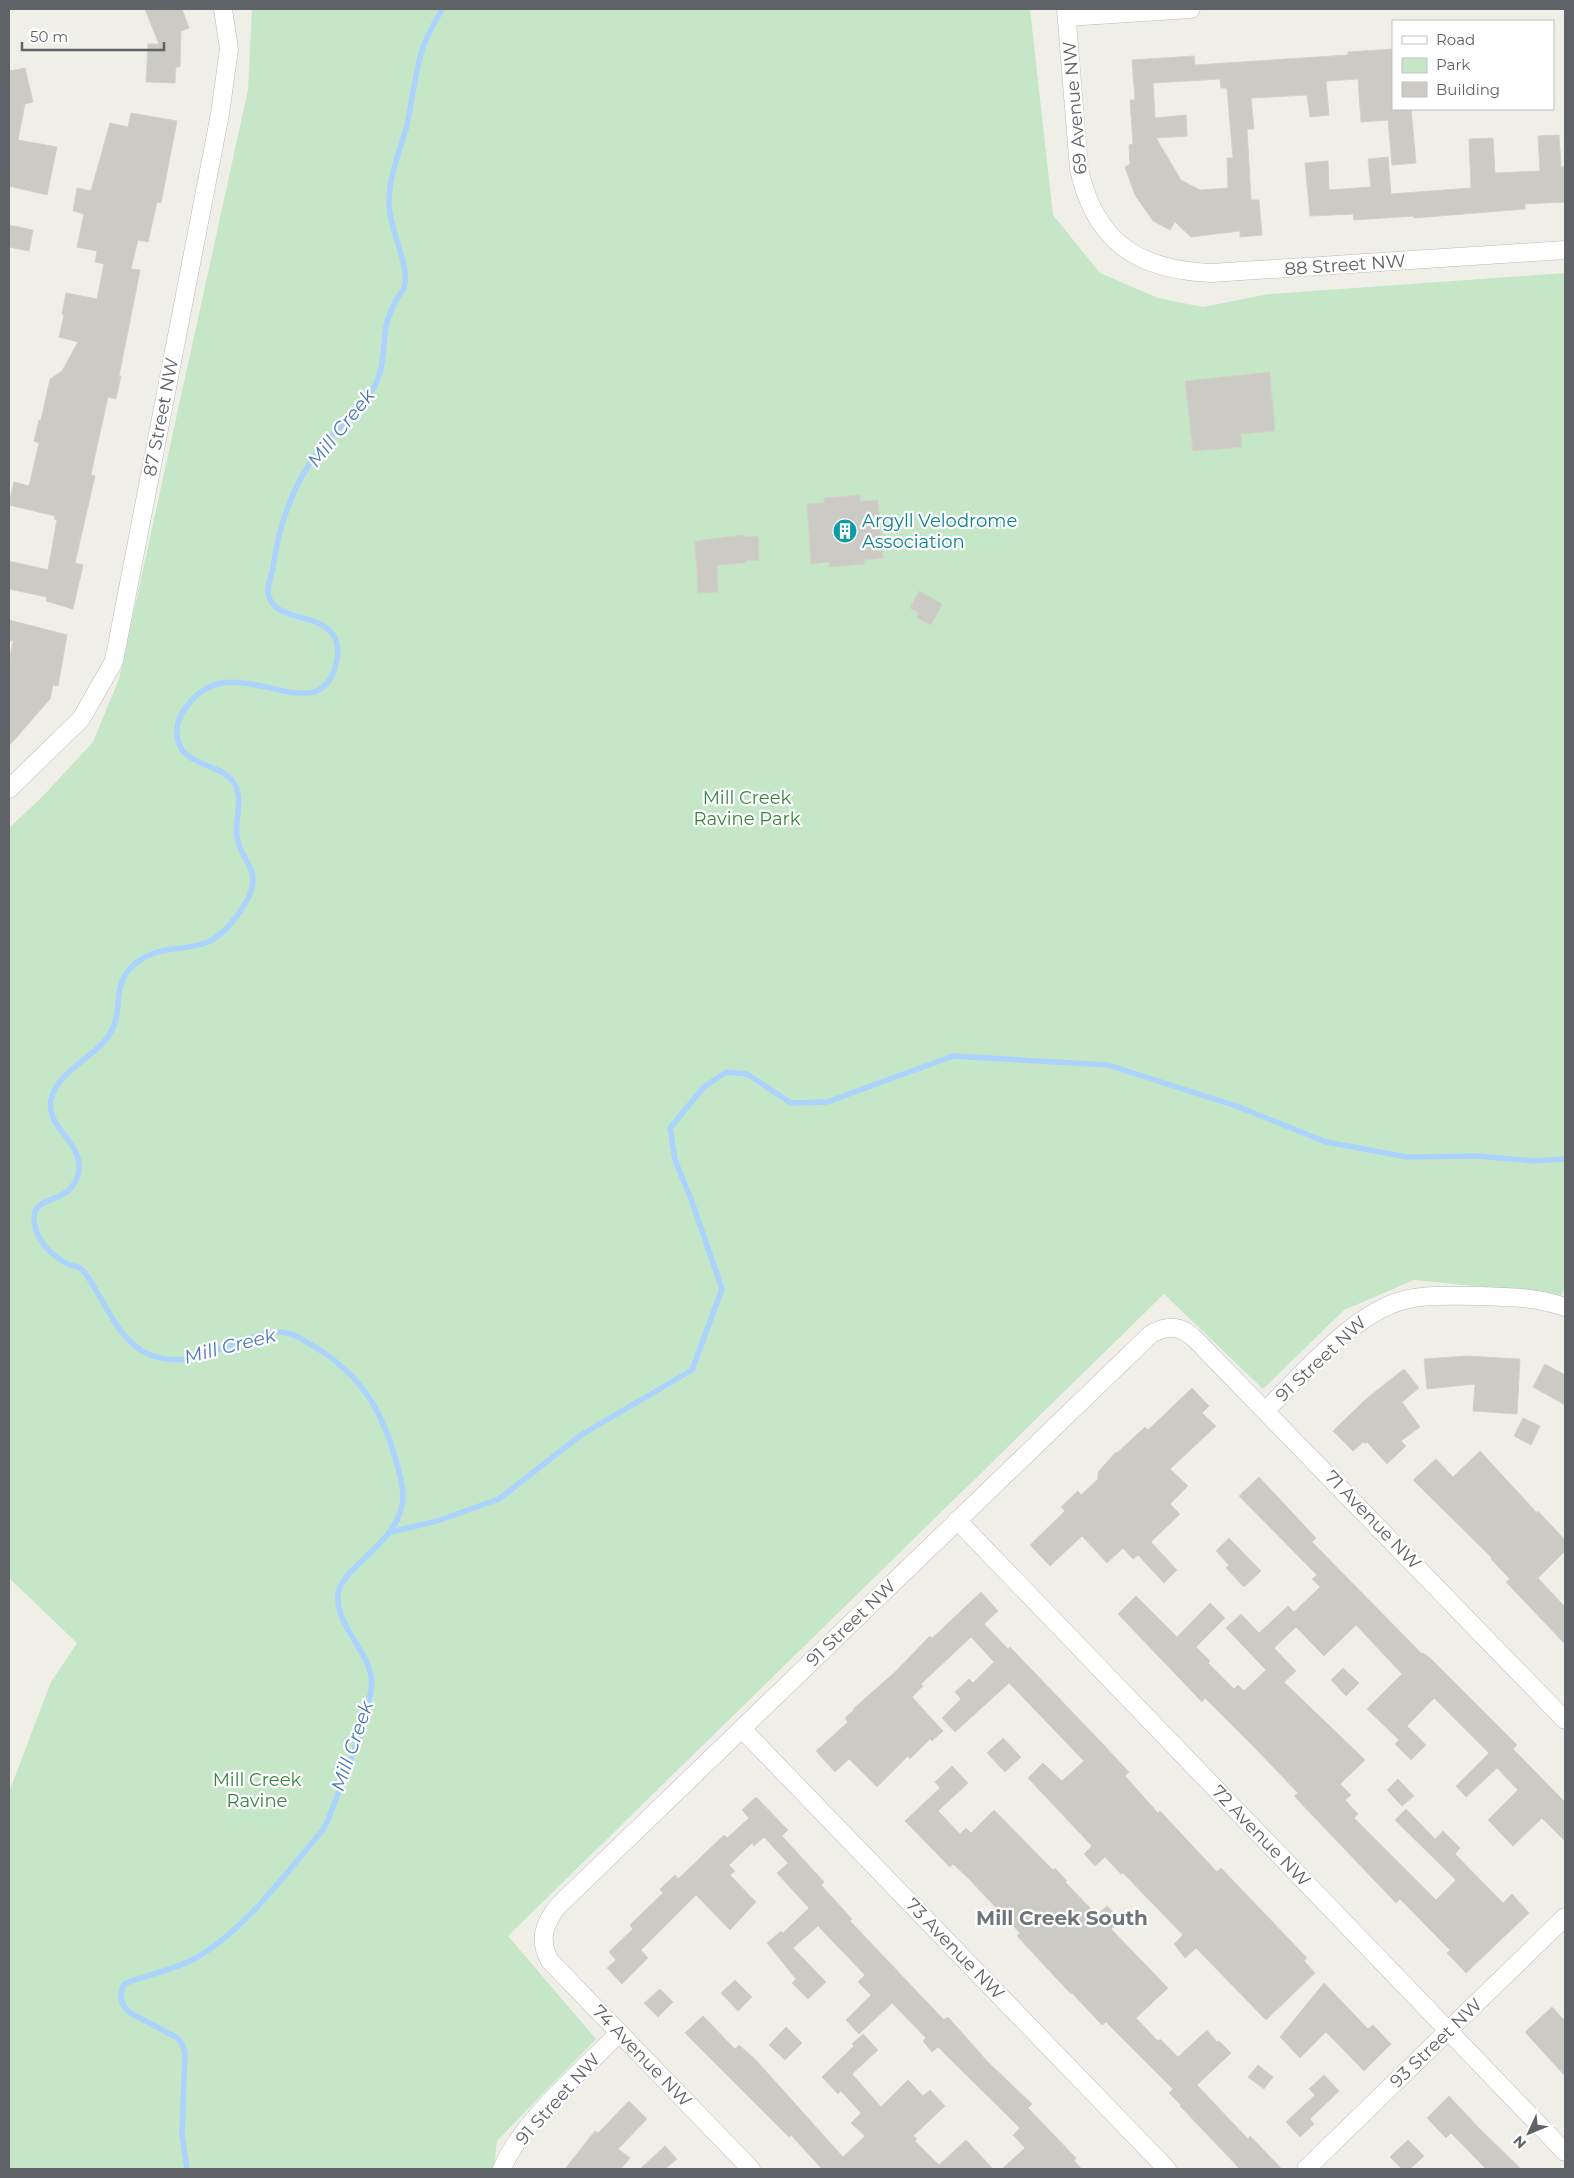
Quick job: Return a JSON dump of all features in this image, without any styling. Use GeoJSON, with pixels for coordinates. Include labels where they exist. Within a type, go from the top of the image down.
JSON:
{"type":"FeatureCollection","features":[{"type":"Feature","properties":{"kind":"street","name":"87 Street NW"},"geometry":{"type":"LineString","coordinates":[[9,789],[81,719],[114,661],[220,114],[229,49],[223,9]]}},
{"type":"Feature","properties":{"kind":"street"},"geometry":{"type":"LineString","coordinates":[[1067,13],[1190,9]]}},
{"type":"Feature","properties":{"kind":"street","name":"69 Avenue NW"},"geometry":{"type":"LineString","coordinates":[[1067,13],[1079,169],[1082,184],[1091,207],[1104,228],[1128,252]]}},
{"type":"Feature","properties":{"kind":"street","name":"88 Street NW"},"geometry":{"type":"LineString","coordinates":[[1128,252],[1160,266],[1177,270],[1211,273],[1565,250]]}},
{"type":"Feature","properties":{"kind":"street","name":"91 Street NW"},"geometry":{"type":"LineString","coordinates":[[1266,1410],[1341,1337],[1368,1316],[1398,1302],[1435,1295],[1520,1297],[1549,1301],[1565,1307]]}},
{"type":"Feature","properties":{"kind":"street","name":"91 Street NW"},"geometry":{"type":"LineString","coordinates":[[543,1938],[548,1920],[559,1905],[1144,1338],[1159,1329],[1175,1327]]}},
{"type":"Feature","properties":{"kind":"street","name":"71 Avenue NW"},"geometry":{"type":"LineString","coordinates":[[1175,1327],[1189,1333],[1266,1410],[1565,1720]]}},
{"type":"Feature","properties":{"kind":"street","name":"72 Avenue NW"},"geometry":{"type":"LineString","coordinates":[[957,1520],[1565,2152]]}},
{"type":"Feature","properties":{"kind":"street","name":"73 Avenue NW"},"geometry":{"type":"LineString","coordinates":[[742,1729],[1167,2169]]}},
{"type":"Feature","properties":{"kind":"street","name":"93 Street NW"},"geometry":{"type":"LineString","coordinates":[[1306,2169],[1565,1917]]}},
{"type":"Feature","properties":{"kind":"street","name":"74 Avenue NW"},"geometry":{"type":"LineString","coordinates":[[543,1938],[545,1952],[550,1961],[751,2169]]}},
{"type":"Feature","properties":{"kind":"street","name":"91 Street NW"},"geometry":{"type":"LineString","coordinates":[[502,2169],[513,2148],[540,2113],[619,2033]]}},
{"type":"Feature","properties":{"kind":"green space","name":"Mill Creek Ravine Park"},"geometry":{"type":"Polygon","coordinates":[[[252,9],[1030,9],[1053,215],[1100,273],[1158,298],[1203,307],[1269,294],[1565,273],[1565,1285],[1562,1295],[1414,1280],[1344,1310],[1263,1389],[1164,1294],[508,1936],[596,2039],[497,2141],[494,2169],[9,2169],[9,1792],[51,1682],[77,1643],[9,1578],[9,828],[42,797],[93,742],[119,679],[248,90],[252,9]]]}},
{"type":"Feature","properties":{"kind":"building"},"geometry":{"type":"Polygon","coordinates":[[[145,9],[182,9],[189,28],[181,31],[180,67],[176,67],[175,83],[146,82],[148,44],[159,44],[145,9]]]}},
{"type":"Feature","properties":{"kind":"building"},"geometry":{"type":"Polygon","coordinates":[[[1392,49],[1392,110],[1411,110],[1416,163],[1392,165],[1388,120],[1361,122],[1358,79],[1326,81],[1329,115],[1310,117],[1307,95],[1251,98],[1254,129],[1247,129],[1251,200],[1259,200],[1262,235],[1240,237],[1240,231],[1191,237],[1175,222],[1170,230],[1153,221],[1135,195],[1125,167],[1130,164],[1129,145],[1133,144],[1130,100],[1135,100],[1132,60],[1194,56],[1195,65],[1348,55],[1348,52],[1392,49]],[[1220,79],[1153,83],[1155,118],[1186,115],[1187,136],[1156,138],[1181,180],[1200,190],[1228,188],[1227,158],[1233,158],[1227,88],[1221,88],[1220,79]]]}},
{"type":"Feature","properties":{"kind":"building"},"geometry":{"type":"Polygon","coordinates":[[[25,68],[33,102],[25,104],[18,140],[57,147],[47,195],[9,186],[9,71],[25,68]]]}},
{"type":"Feature","properties":{"kind":"building"},"geometry":{"type":"Polygon","coordinates":[[[131,113],[177,121],[161,203],[157,202],[148,242],[138,240],[131,269],[140,270],[116,399],[108,397],[91,475],[95,476],[75,563],[83,565],[73,609],[46,601],[47,597],[9,589],[9,561],[48,570],[57,520],[54,519],[55,516],[9,505],[9,503],[14,482],[29,486],[39,443],[34,441],[39,420],[41,420],[50,379],[62,371],[78,342],[59,337],[66,293],[97,299],[104,264],[95,262],[97,251],[77,247],[84,214],[73,211],[77,188],[91,191],[110,123],[128,127],[131,113]]]}},
{"type":"Feature","properties":{"kind":"building"},"geometry":{"type":"Polygon","coordinates":[[[1559,135],[1561,167],[1565,167],[1565,202],[1525,204],[1525,209],[1414,218],[1414,216],[1354,220],[1353,214],[1310,216],[1305,163],[1328,161],[1329,190],[1371,187],[1368,159],[1388,157],[1391,194],[1471,188],[1469,139],[1493,138],[1495,173],[1540,171],[1538,136],[1559,135]]]}},
{"type":"Feature","properties":{"kind":"building"},"geometry":{"type":"Polygon","coordinates":[[[9,225],[33,230],[29,251],[9,247],[9,225]]]}},
{"type":"Feature","properties":{"kind":"building"},"geometry":{"type":"Polygon","coordinates":[[[1270,372],[1275,431],[1241,434],[1242,447],[1193,451],[1185,381],[1270,372]]]}},
{"type":"Feature","properties":{"kind":"building","name":"Argyll Velodrome Association"},"geometry":{"type":"Polygon","coordinates":[[[860,495],[860,501],[878,500],[883,558],[864,560],[865,564],[829,567],[829,562],[811,564],[807,504],[824,503],[824,498],[860,495]]]}},
{"type":"Feature","properties":{"kind":"building"},"geometry":{"type":"Polygon","coordinates":[[[743,535],[743,537],[758,536],[759,560],[717,565],[718,592],[698,593],[695,541],[743,535]]]}},
{"type":"Feature","properties":{"kind":"building"},"geometry":{"type":"Polygon","coordinates":[[[919,591],[942,604],[931,625],[917,618],[919,613],[910,608],[919,591]]]}},
{"type":"Feature","properties":{"kind":"building"},"geometry":{"type":"Polygon","coordinates":[[[9,620],[67,635],[58,686],[53,685],[50,699],[9,746],[9,662],[13,641],[9,640],[9,620]]]}},
{"type":"Feature","properties":{"kind":"building"},"geometry":{"type":"Polygon","coordinates":[[[1467,1356],[1520,1359],[1517,1414],[1473,1411],[1475,1384],[1427,1389],[1424,1359],[1467,1356]]]}},
{"type":"Feature","properties":{"kind":"building"},"geometry":{"type":"Polygon","coordinates":[[[1545,1364],[1565,1375],[1565,1405],[1533,1387],[1545,1364]]]}},
{"type":"Feature","properties":{"kind":"building"},"geometry":{"type":"Polygon","coordinates":[[[1404,1369],[1419,1388],[1402,1402],[1420,1427],[1401,1441],[1406,1446],[1387,1464],[1367,1442],[1365,1444],[1363,1442],[1353,1451],[1333,1431],[1366,1399],[1404,1369]]]}},
{"type":"Feature","properties":{"kind":"building"},"geometry":{"type":"Polygon","coordinates":[[[1192,1388],[1209,1406],[1202,1413],[1216,1426],[1170,1469],[1188,1486],[1170,1504],[1180,1514],[1151,1542],[1177,1570],[1164,1583],[1138,1555],[1133,1559],[1123,1548],[1107,1563],[1082,1536],[1050,1566],[1030,1545],[1065,1511],[1061,1507],[1078,1491],[1081,1495],[1098,1479],[1098,1472],[1116,1452],[1145,1427],[1148,1430],[1192,1388]]]}},
{"type":"Feature","properties":{"kind":"building"},"geometry":{"type":"Polygon","coordinates":[[[1523,1418],[1540,1426],[1531,1445],[1514,1436],[1523,1418]]]}},
{"type":"Feature","properties":{"kind":"building"},"geometry":{"type":"Polygon","coordinates":[[[1480,1451],[1537,1513],[1538,1511],[1565,1540],[1565,1551],[1538,1578],[1565,1607],[1565,1644],[1506,1582],[1510,1579],[1492,1558],[1413,1480],[1436,1459],[1453,1477],[1480,1451]]]}},
{"type":"Feature","properties":{"kind":"building"},"geometry":{"type":"Polygon","coordinates":[[[1259,1477],[1316,1538],[1312,1542],[1422,1654],[1430,1658],[1517,1745],[1513,1749],[1565,1802],[1565,1841],[1542,1818],[1513,1846],[1488,1820],[1518,1790],[1497,1768],[1466,1797],[1456,1786],[1489,1753],[1434,1698],[1407,1726],[1426,1745],[1411,1760],[1395,1744],[1399,1740],[1367,1709],[1402,1674],[1356,1625],[1324,1656],[1296,1627],[1274,1648],[1296,1671],[1284,1682],[1365,1760],[1340,1784],[1351,1795],[1345,1800],[1358,1814],[1354,1818],[1436,1900],[1456,1880],[1395,1820],[1406,1809],[1435,1839],[1443,1831],[1460,1848],[1455,1854],[1503,1903],[1512,1894],[1529,1913],[1466,1973],[1447,1953],[1450,1950],[1400,1899],[1396,1903],[1294,1796],[1298,1793],[1254,1747],[1205,1698],[1202,1702],[1118,1614],[1136,1596],[1177,1637],[1210,1603],[1225,1618],[1196,1647],[1210,1661],[1208,1663],[1234,1689],[1238,1685],[1244,1691],[1266,1670],[1226,1628],[1241,1614],[1259,1633],[1288,1606],[1294,1612],[1320,1587],[1312,1579],[1317,1575],[1239,1496],[1259,1477]]]}},
{"type":"Feature","properties":{"kind":"building"},"geometry":{"type":"Polygon","coordinates":[[[1229,1538],[1261,1571],[1244,1587],[1226,1568],[1229,1565],[1216,1551],[1229,1538]]]}},
{"type":"Feature","properties":{"kind":"building"},"geometry":{"type":"Polygon","coordinates":[[[981,1592],[998,1611],[984,1624],[1008,1649],[1010,1647],[1129,1772],[1125,1776],[1158,1813],[1160,1811],[1217,1872],[1221,1868],[1307,1958],[1304,1961],[1315,1973],[1266,2020],[1196,1948],[1185,1958],[1174,1944],[1183,1935],[1123,1873],[1121,1874],[1105,1857],[1095,1866],[1084,1854],[1092,1846],[1028,1778],[1043,1763],[1062,1781],[1084,1761],[1009,1683],[955,1732],[942,1718],[961,1699],[955,1692],[969,1679],[973,1683],[994,1662],[971,1637],[921,1684],[923,1686],[912,1697],[943,1731],[932,1741],[930,1739],[910,1759],[908,1756],[877,1787],[849,1759],[835,1772],[816,1751],[848,1722],[845,1718],[853,1709],[895,1672],[930,1636],[932,1638],[981,1592]]]}},
{"type":"Feature","properties":{"kind":"building"},"geometry":{"type":"Polygon","coordinates":[[[1343,1668],[1359,1683],[1346,1696],[1331,1680],[1343,1668]]]}},
{"type":"Feature","properties":{"kind":"building"},"geometry":{"type":"Polygon","coordinates":[[[1003,1738],[1021,1757],[1005,1772],[987,1753],[1003,1738]]]}},
{"type":"Feature","properties":{"kind":"building"},"geometry":{"type":"Polygon","coordinates":[[[952,1766],[968,1783],[938,1811],[960,1834],[966,1828],[971,1833],[994,1810],[1053,1870],[1055,1868],[1067,1881],[1065,1882],[1097,1915],[1107,1906],[1121,1920],[1111,1929],[1168,1988],[1136,2018],[1158,2041],[1160,2039],[1178,2057],[1207,2030],[1217,2042],[1219,2041],[1231,2053],[1197,2085],[1248,2139],[1250,2136],[1282,2169],[1240,2169],[1169,2093],[1173,2089],[1106,2022],[1102,2025],[1071,1994],[1017,1936],[1020,1933],[967,1877],[953,1864],[950,1867],[905,1821],[940,1788],[935,1782],[952,1766]]]}},
{"type":"Feature","properties":{"kind":"building"},"geometry":{"type":"Polygon","coordinates":[[[1398,1779],[1414,1796],[1402,1806],[1387,1790],[1398,1779]]]}},
{"type":"Feature","properties":{"kind":"building"},"geometry":{"type":"Polygon","coordinates":[[[756,1797],[788,1830],[782,1836],[824,1882],[821,1885],[852,1919],[850,1921],[944,2020],[948,2017],[988,2062],[1032,2104],[1028,2108],[1076,2158],[1074,2161],[1082,2169],[1002,2169],[1025,2148],[1013,2135],[1020,2128],[938,2047],[932,2052],[923,2041],[926,2038],[892,2003],[859,2034],[846,2020],[871,1995],[858,1982],[865,1975],[818,1926],[793,1948],[826,1982],[808,1999],[792,1983],[796,1979],[767,1943],[781,1931],[783,1933],[809,1908],[777,1873],[788,1863],[764,1837],[754,1846],[752,1843],[729,1865],[735,1871],[730,1875],[756,1902],[730,1930],[696,1895],[641,1950],[648,1958],[622,1984],[607,1968],[616,1960],[609,1952],[633,1929],[630,1925],[663,1893],[660,1889],[675,1875],[678,1879],[724,1835],[727,1838],[749,1818],[742,1810],[756,1797]]]}},
{"type":"Feature","properties":{"kind":"building"},"geometry":{"type":"Polygon","coordinates":[[[735,1980],[752,1997],[738,2011],[721,1993],[735,1980]]]}},
{"type":"Feature","properties":{"kind":"building"},"geometry":{"type":"Polygon","coordinates":[[[1324,1983],[1368,2029],[1373,2025],[1391,2044],[1364,2071],[1326,2032],[1300,2058],[1280,2037],[1324,1983]]]}},
{"type":"Feature","properties":{"kind":"building"},"geometry":{"type":"Polygon","coordinates":[[[660,1989],[673,2002],[658,2017],[644,2003],[660,1989]]]}},
{"type":"Feature","properties":{"kind":"building"},"geometry":{"type":"Polygon","coordinates":[[[1552,2007],[1565,2021],[1565,2076],[1525,2032],[1552,2007]]]}},
{"type":"Feature","properties":{"kind":"building"},"geometry":{"type":"Polygon","coordinates":[[[703,2016],[735,2049],[739,2045],[755,2059],[843,2157],[865,2136],[851,2123],[861,2113],[841,2091],[838,2094],[822,2077],[854,2046],[852,2044],[863,2034],[878,2050],[852,2074],[881,2107],[908,2080],[923,2096],[930,2090],[945,2106],[913,2136],[917,2139],[915,2141],[939,2165],[966,2140],[993,2169],[822,2169],[791,2135],[789,2137],[685,2033],[703,2016]]]}},
{"type":"Feature","properties":{"kind":"building"},"geometry":{"type":"Polygon","coordinates":[[[786,2027],[802,2043],[785,2060],[769,2045],[786,2027]]]}},
{"type":"Feature","properties":{"kind":"building"},"geometry":{"type":"Polygon","coordinates":[[[1258,2065],[1273,2077],[1264,2089],[1248,2077],[1258,2065]]]}},
{"type":"Feature","properties":{"kind":"building"},"geometry":{"type":"Polygon","coordinates":[[[1324,2075],[1339,2091],[1310,2119],[1314,2124],[1300,2137],[1286,2122],[1315,2095],[1309,2089],[1324,2075]]]}},
{"type":"Feature","properties":{"kind":"building"},"geometry":{"type":"Polygon","coordinates":[[[1449,2096],[1521,2169],[1486,2169],[1451,2133],[1446,2138],[1427,2118],[1449,2096]]]}},
{"type":"Feature","properties":{"kind":"building"},"geometry":{"type":"Polygon","coordinates":[[[629,2101],[647,2119],[618,2149],[630,2158],[621,2169],[565,2169],[595,2131],[598,2133],[629,2101]]]}},
{"type":"Feature","properties":{"kind":"building"},"geometry":{"type":"Polygon","coordinates":[[[1408,2140],[1424,2156],[1410,2169],[1402,2169],[1390,2157],[1408,2140]]]}},
{"type":"Feature","properties":{"kind":"building"},"geometry":{"type":"Polygon","coordinates":[[[665,2146],[677,2159],[665,2169],[640,2169],[665,2146]]]}},
{"type":"Feature","properties":{"kind":"waterway","name":"Mill Creek"},"geometry":{"type":"LineString","coordinates":[[187,2169],[182,2135],[185,2052],[181,2042],[176,2037],[127,2010],[121,2000],[122,1988],[124,1984],[196,1958],[214,1946],[248,1917],[264,1900],[322,1831],[356,1746],[371,1688],[371,1676],[368,1666],[346,1626],[339,1606],[338,1595],[341,1585],[347,1576],[379,1544],[397,1519],[403,1501],[402,1486],[392,1449],[379,1414],[359,1384],[332,1359],[299,1338],[278,1332],[243,1340],[191,1358],[163,1359],[148,1354],[128,1340],[120,1330],[82,1269],[61,1260],[46,1247],[37,1232],[34,1215],[42,1203],[58,1197],[73,1186],[78,1175],[79,1163],[76,1153],[53,1117],[50,1107],[52,1096],[63,1078],[97,1049],[111,1032],[117,1014],[120,988],[128,971],[136,963],[154,953],[199,945],[214,939],[237,916],[252,887],[252,872],[237,837],[239,806],[237,791],[229,777],[197,761],[182,750],[178,741],[177,730],[182,712],[194,698],[213,686],[233,682],[296,693],[313,692],[327,684],[336,664],[337,645],[332,633],[321,625],[281,610],[272,603],[268,591],[283,520],[302,477],[319,450],[354,414],[370,394],[380,372],[387,322],[404,288],[405,279],[402,258],[392,223],[389,192],[406,129],[423,48],[442,9]]}},
{"type":"Feature","properties":{"kind":"waterway"},"geometry":{"type":"LineString","coordinates":[[391,1532],[437,1521],[499,1499],[581,1435],[692,1370],[722,1289],[691,1199],[675,1160],[670,1128],[704,1087],[726,1072],[747,1074],[791,1103],[827,1102],[953,1056],[1108,1065],[1236,1106],[1326,1142],[1407,1157],[1477,1156],[1534,1161],[1565,1159]]}},
{"type":"Feature","properties":{"kind":"place","name":"Argyll Velodrome Association"},"geometry":{"type":"Point","coordinates":[845,531]}},
{"type":"Feature","properties":{"kind":"district","name":"Mill Creek South"},"geometry":{"type":"Point","coordinates":[1062,1918]}},
{"type":"Feature","properties":{"kind":"park label","name":"Mill Creek Ravine"},"geometry":{"type":"Point","coordinates":[257,1790]}}]}
